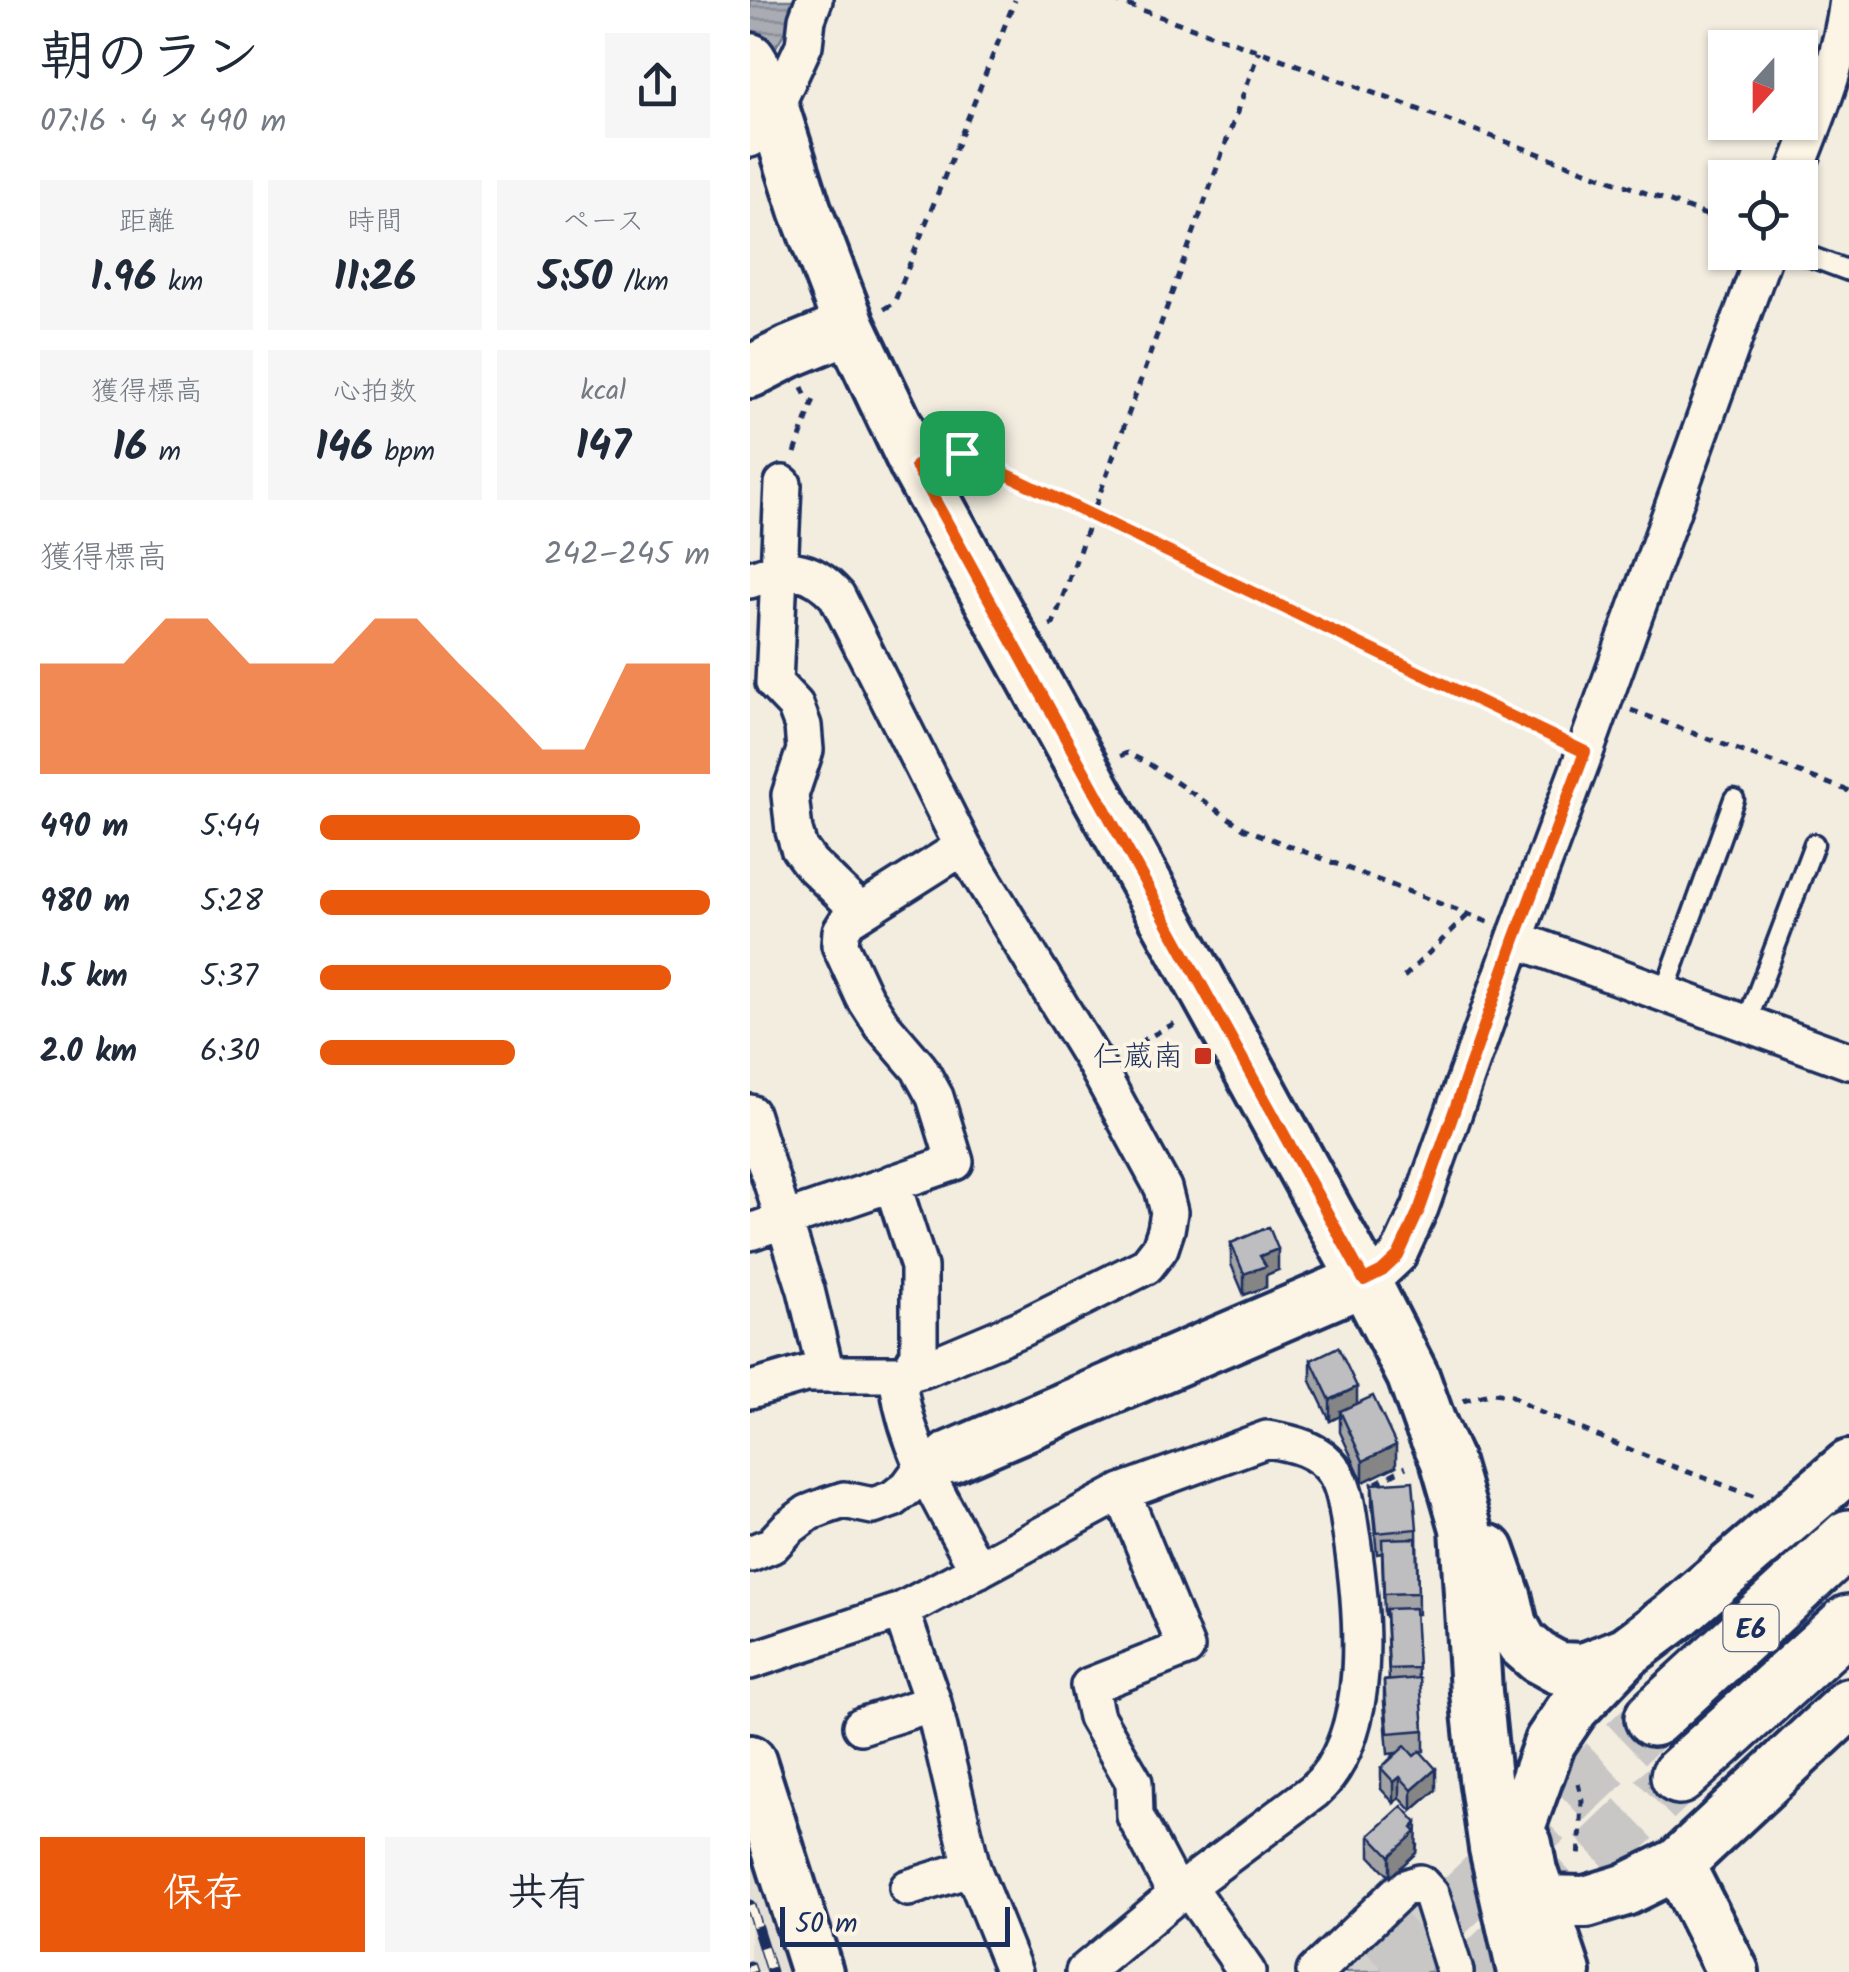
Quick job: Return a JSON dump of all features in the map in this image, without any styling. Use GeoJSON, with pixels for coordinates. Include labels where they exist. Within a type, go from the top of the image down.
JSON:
{"type":"FeatureCollection","features":[{"type":"Feature","properties":{"kind":"highway","name":"E6"},"geometry":{"type":"LineString","coordinates":[[1652,1718],[1849,1538]]}},
{"type":"Feature","properties":{"kind":"highway","name":"E6"},"geometry":{"type":"LineString","coordinates":[[1678,1776],[1849,1623]]}},
{"type":"Feature","properties":{"kind":"street"},"geometry":{"type":"LineString","coordinates":[[814,0],[804,45],[760,98],[850,326],[916,466],[1364,1280],[1428,1393],[1446,1414],[1476,1485],[1489,1551],[1500,1675],[1531,1871],[1542,1891],[1565,1972]]}},
{"type":"Feature","properties":{"kind":"street"},"geometry":{"type":"LineString","coordinates":[[1800,160],[1842,36],[1848,0]]}},
{"type":"Feature","properties":{"kind":"street"},"geometry":{"type":"LineString","coordinates":[[750,1554],[772,1545],[808,1513],[844,1500],[873,1506],[893,1498],[938,1461],[1364,1280],[1382,1271],[1398,1256],[1420,1208],[1758,270]]}},
{"type":"Feature","properties":{"kind":"street"},"geometry":{"type":"LineString","coordinates":[[750,372],[850,326]]}},
{"type":"Feature","properties":{"kind":"street"},"geometry":{"type":"LineString","coordinates":[[783,484],[764,575],[774,683],[795,705],[803,726],[805,750],[790,795],[794,831],[799,848],[810,863],[861,912]]}},
{"type":"Feature","properties":{"kind":"street"},"geometry":{"type":"LineString","coordinates":[[750,1390],[805,1374],[907,1374],[1022,1328],[1146,1266],[1160,1248],[1168,1212],[1163,1188],[1096,1066],[963,847],[836,596],[823,580],[786,568],[764,575]]}},
{"type":"Feature","properties":{"kind":"street"},"geometry":{"type":"LineString","coordinates":[[766,1226],[955,1162],[935,1097],[920,1068],[882,1025],[840,945],[841,931],[848,920],[963,847]]}},
{"type":"Feature","properties":{"kind":"street"},"geometry":{"type":"LineString","coordinates":[[1516,936],[1849,1061]]}},
{"type":"Feature","properties":{"kind":"street"},"geometry":{"type":"LineString","coordinates":[[750,1113],[766,1226],[806,1290],[826,1373]]}},
{"type":"Feature","properties":{"kind":"street"},"geometry":{"type":"LineString","coordinates":[[892,1183],[919,1267],[919,1354],[899,1388],[903,1412],[908,1433],[938,1461],[978,1570]]}},
{"type":"Feature","properties":{"kind":"street"},"geometry":{"type":"LineString","coordinates":[[1428,1393],[1428,1421],[1446,1459],[1466,1528],[1476,1692],[1495,1848],[1542,1891],[1586,1902],[1624,1890],[1678,1864],[1849,1704]]}},
{"type":"Feature","properties":{"kind":"street"},"geometry":{"type":"LineString","coordinates":[[750,1661],[901,1611],[1122,1492],[1267,1440],[1292,1443],[1319,1456],[1336,1474],[1346,1500],[1360,1592],[1354,1716],[1341,1757],[1329,1778],[1314,1791],[1182,1890],[1084,1972]]}},
{"type":"Feature","properties":{"kind":"street"},"geometry":{"type":"LineString","coordinates":[[1522,1819],[1550,1742],[1573,1708],[1627,1652],[1676,1616],[1849,1466]]}},
{"type":"Feature","properties":{"kind":"street"},"geometry":{"type":"LineString","coordinates":[[1122,1492],[1186,1648],[1089,1686],[1096,1717],[1134,1782],[1135,1816],[1182,1890],[1248,1972]]}},
{"type":"Feature","properties":{"kind":"street"},"geometry":{"type":"LineString","coordinates":[[1489,1551],[1512,1626],[1522,1644],[1538,1657],[1558,1668],[1584,1669],[1627,1652]]}},
{"type":"Feature","properties":{"kind":"street"},"geometry":{"type":"LineString","coordinates":[[901,1611],[933,1703],[972,1868],[1014,1972]]}},
{"type":"Feature","properties":{"kind":"street"},"geometry":{"type":"LineString","coordinates":[[861,1726],[933,1703]]}},
{"type":"Feature","properties":{"kind":"street"},"geometry":{"type":"LineString","coordinates":[[750,1761],[817,1972]]}},
{"type":"Feature","properties":{"kind":"street"},"geometry":{"type":"LineString","coordinates":[[1678,1864],[1733,1972]]}},
{"type":"Feature","properties":{"kind":"street"},"geometry":{"type":"LineString","coordinates":[[908,1888],[972,1868]]}},
{"type":"Feature","properties":{"kind":"street"},"geometry":{"type":"LineString","coordinates":[[1315,1972],[1402,1889],[1420,1883],[1432,1895],[1455,1972]]}},
{"type":"Feature","properties":{"kind":"street"},"geometry":{"type":"LineString","coordinates":[[1523,1972],[1542,1891]]}},
{"type":"Feature","properties":{"kind":"lane"},"geometry":{"type":"LineString","coordinates":[[1818,259],[1849,271]]}},
{"type":"Feature","properties":{"kind":"lane"},"geometry":{"type":"LineString","coordinates":[[1664,993],[1734,800]]}},
{"type":"Feature","properties":{"kind":"lane"},"geometry":{"type":"LineString","coordinates":[[1746,1024],[1814,844]]}},
{"type":"Feature","properties":{"kind":"path"},"geometry":{"type":"LineString","coordinates":[[850,326],[894,304],[1015,0]]}},
{"type":"Feature","properties":{"kind":"path"},"geometry":{"type":"LineString","coordinates":[[1113,0],[1708,216]]}},
{"type":"Feature","properties":{"kind":"path"},"geometry":{"type":"LineString","coordinates":[[1014,645],[1053,624],[1259,51]]}},
{"type":"Feature","properties":{"kind":"path"},"geometry":{"type":"LineString","coordinates":[[783,484],[814,400]]}},
{"type":"Feature","properties":{"kind":"path"},"geometry":{"type":"LineString","coordinates":[[916,466],[938,455],[962,453],[1585,752]]}},
{"type":"Feature","properties":{"kind":"path"},"geometry":{"type":"LineString","coordinates":[[1603,700],[1849,791]]}},
{"type":"Feature","properties":{"kind":"path"},"geometry":{"type":"LineString","coordinates":[[1086,773],[1127,753],[1245,828],[1469,914],[1516,936]]}},
{"type":"Feature","properties":{"kind":"path"},"geometry":{"type":"LineString","coordinates":[[1404,977],[1469,914]]}},
{"type":"Feature","properties":{"kind":"path"},"geometry":{"type":"LineString","coordinates":[[1096,1066],[1180,1020]]}},
{"type":"Feature","properties":{"kind":"path"},"geometry":{"type":"LineString","coordinates":[[1428,1393],[1465,1400],[1493,1393],[1512,1396],[1538,1411],[1652,1459],[1797,1511]]}},
{"type":"Feature","properties":{"kind":"path"},"geometry":{"type":"LineString","coordinates":[[1346,1500],[1406,1467]]}},
{"type":"Feature","properties":{"kind":"path"},"geometry":{"type":"LineString","coordinates":[[1542,1891],[1582,1801],[1578,1782]]}},
{"type":"Feature","properties":{"kind":"shaded area"},"geometry":{"type":"Polygon","coordinates":[[[750,0],[803,0],[750,92],[750,0]]]}},
{"type":"Feature","properties":{"kind":"shaded area"},"geometry":{"type":"Polygon","coordinates":[[[750,1828],[795,1972],[750,1972],[750,1828]]]}},
{"type":"Feature","properties":{"kind":"green space"},"geometry":{"type":"Polygon","coordinates":[[[1409,1903],[1422,1908],[1440,1972],[1337,1972],[1409,1903]]]}},
{"type":"Feature","properties":{"kind":"building"},"geometry":{"type":"Polygon","coordinates":[[[1269,1227],[1278,1249],[1260,1256],[1266,1266],[1244,1274],[1231,1243],[1269,1227]]]}},
{"type":"Feature","properties":{"kind":"building"},"geometry":{"type":"Polygon","coordinates":[[[1338,1347],[1357,1387],[1330,1400],[1311,1360],[1338,1347]]]}},
{"type":"Feature","properties":{"kind":"building"},"geometry":{"type":"Polygon","coordinates":[[[1373,1396],[1396,1445],[1363,1461],[1340,1411],[1373,1396]]]}},
{"type":"Feature","properties":{"kind":"building"},"geometry":{"type":"Polygon","coordinates":[[[1413,1481],[1417,1529],[1377,1533],[1372,1484],[1413,1481]]]}},
{"type":"Feature","properties":{"kind":"building"},"geometry":{"type":"Polygon","coordinates":[[[1416,1538],[1418,1593],[1384,1594],[1382,1539],[1416,1538]]]}},
{"type":"Feature","properties":{"kind":"building"},"geometry":{"type":"Polygon","coordinates":[[[1415,1608],[1418,1668],[1389,1669],[1386,1609],[1415,1608]]]}},
{"type":"Feature","properties":{"kind":"building"},"geometry":{"type":"Polygon","coordinates":[[[1420,1678],[1424,1730],[1388,1733],[1384,1681],[1420,1678]]]}},
{"type":"Feature","properties":{"kind":"building"},"geometry":{"type":"Polygon","coordinates":[[[1405,1746],[1414,1756],[1420,1751],[1436,1769],[1412,1790],[1400,1777],[1394,1782],[1381,1768],[1405,1746]]]}},
{"type":"Feature","properties":{"kind":"building"},"geometry":{"type":"Polygon","coordinates":[[[1402,1806],[1417,1823],[1412,1828],[1416,1832],[1390,1856],[1370,1835],[1402,1806]]]}},
{"type":"Feature","properties":{"kind":"tunnel"},"geometry":{"type":"LineString","coordinates":[[1385,1972],[1653,1718]]}},
{"type":"Feature","properties":{"kind":"tunnel"},"geometry":{"type":"LineString","coordinates":[[1475,1972],[1679,1776]]}},
{"type":"Feature","properties":{"kind":"railway"},"geometry":{"type":"LineString","coordinates":[[750,1905],[771,1972]]}},
{"type":"Feature","properties":{"kind":"railway"},"geometry":{"type":"LineString","coordinates":[[750,1966],[752,1972]]}},
{"type":"Feature","properties":{"kind":"place","name":"仁蔵南"},"geometry":{"type":"Point","coordinates":[1203,1056]}},
{"type":"Feature","properties":{"kind":"route"},"geometry":{"type":"LineString","coordinates":[[962,453],[1585,752],[1420,1208],[1398,1256],[1382,1271],[1364,1280],[916,466],[938,455],[962,453]]}}]}
